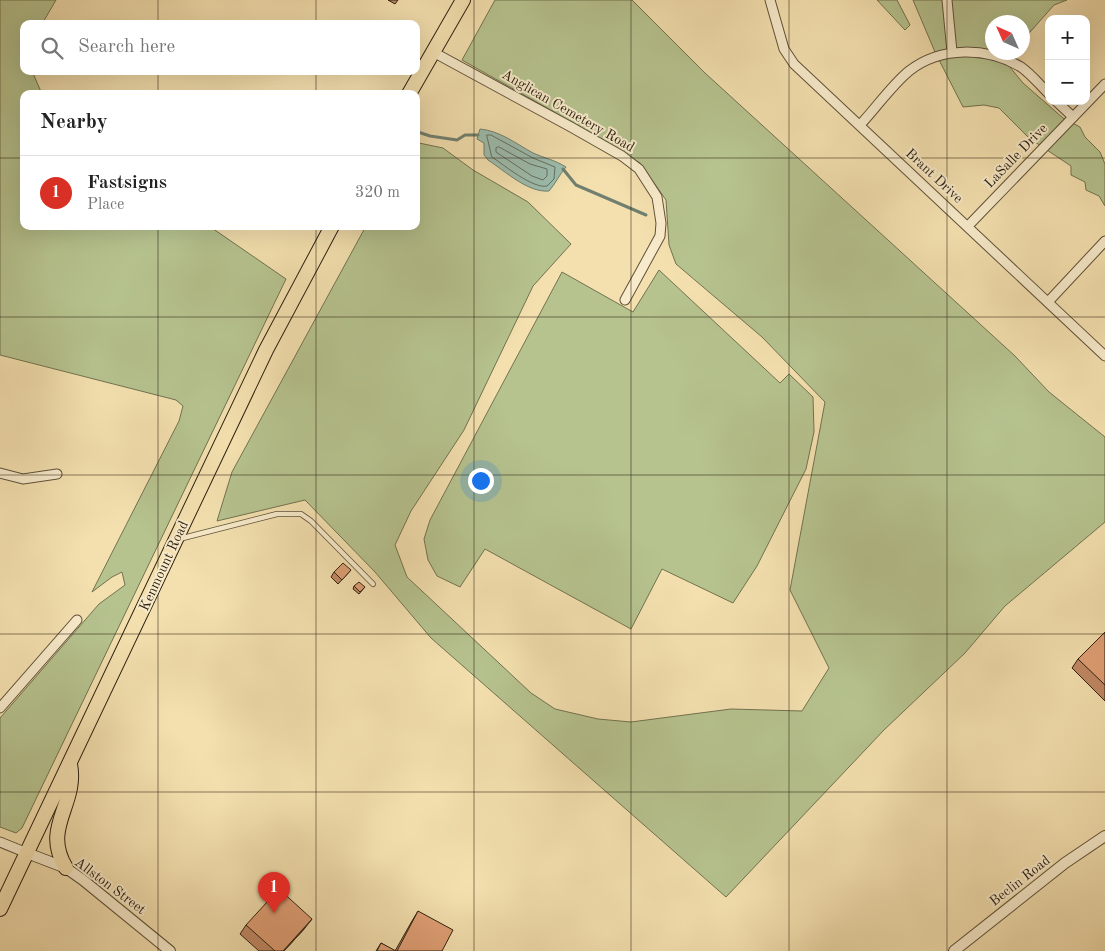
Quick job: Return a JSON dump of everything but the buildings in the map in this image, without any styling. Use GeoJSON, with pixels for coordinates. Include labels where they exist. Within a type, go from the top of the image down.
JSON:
{"type":"FeatureCollection","features":[{"type":"Feature","properties":{"kind":"main road"},"geometry":{"type":"LineString","coordinates":[[420,75],[463,0]]}},
{"type":"Feature","properties":{"kind":"main road"},"geometry":{"type":"LineString","coordinates":[[411,90],[420,75]]}},
{"type":"Feature","properties":{"kind":"main road","name":"Kenmount Road"},"geometry":{"type":"LineString","coordinates":[[0,909],[278,324],[330,230]]}},
{"type":"Feature","properties":{"kind":"main road"},"geometry":{"type":"LineString","coordinates":[[66,868],[58,855],[56,840],[58,825],[72,785],[70,763]]}},
{"type":"Feature","properties":{"kind":"street","name":"Brant Drive"},"geometry":{"type":"LineString","coordinates":[[770,0],[784,49],[789,56],[1105,356]]}},
{"type":"Feature","properties":{"kind":"street"},"geometry":{"type":"LineString","coordinates":[[947,0],[952,52]]}},
{"type":"Feature","properties":{"kind":"street","name":"Anglican Cemetery Road"},"geometry":{"type":"LineString","coordinates":[[433,52],[571,127],[622,156],[639,169],[657,197],[661,222],[660,236],[625,300]]}},
{"type":"Feature","properties":{"kind":"street"},"geometry":{"type":"LineString","coordinates":[[860,125],[909,72],[927,61],[952,52],[978,52],[1002,58],[1022,68],[1045,90]]}},
{"type":"Feature","properties":{"kind":"street","name":"LaSalle Drive"},"geometry":{"type":"LineString","coordinates":[[968,226],[1105,84]]}},
{"type":"Feature","properties":{"kind":"street"},"geometry":{"type":"LineString","coordinates":[[1060,105],[1073,117]]}},
{"type":"Feature","properties":{"kind":"street"},"geometry":{"type":"LineString","coordinates":[[1048,302],[1105,240]]}},
{"type":"Feature","properties":{"kind":"street"},"geometry":{"type":"LineString","coordinates":[[0,473],[22,479],[57,474]]}},
{"type":"Feature","properties":{"kind":"street"},"geometry":{"type":"LineString","coordinates":[[0,708],[76,620]]}},
{"type":"Feature","properties":{"kind":"street","name":"Beclin Road"},"geometry":{"type":"LineString","coordinates":[[954,951],[1065,863],[1105,836]]}},
{"type":"Feature","properties":{"kind":"street"},"geometry":{"type":"LineString","coordinates":[[0,842],[27,853]]}},
{"type":"Feature","properties":{"kind":"street","name":"Allston Street"},"geometry":{"type":"LineString","coordinates":[[27,853],[66,868],[101,893],[170,951]]}},
{"type":"Feature","properties":{"kind":"lane"},"geometry":{"type":"LineString","coordinates":[[176,540],[278,514],[301,514],[311,521],[374,584]]}},
{"type":"Feature","properties":{"kind":"green space"},"geometry":{"type":"Polygon","coordinates":[[[0,0],[56,0],[44,20],[20,20],[20,75],[34,75],[40,90],[20,90],[20,230],[215,230],[286,279],[22,828],[16,833],[0,827],[0,718],[99,604],[125,585],[122,572],[92,592],[179,421],[183,406],[176,400],[0,355],[0,0]]]}},
{"type":"Feature","properties":{"kind":"green space"},"geometry":{"type":"Polygon","coordinates":[[[495,0],[632,0],[705,73],[1015,356],[1049,392],[1105,437],[1105,522],[1005,606],[965,653],[884,730],[726,897],[431,638],[375,572],[305,500],[217,521],[232,472],[364,230],[420,230],[420,143],[443,148],[473,170],[528,202],[571,244],[533,286],[464,430],[411,511],[395,545],[407,577],[531,693],[555,709],[598,719],[631,722],[731,709],[802,711],[829,668],[790,590],[825,402],[762,337],[676,264],[669,245],[666,200],[640,163],[602,139],[462,60],[495,0]]]}},
{"type":"Feature","properties":{"kind":"green space"},"geometry":{"type":"Polygon","coordinates":[[[877,0],[897,0],[910,25],[905,30],[877,0]]]}},
{"type":"Feature","properties":{"kind":"green space"},"geometry":{"type":"Polygon","coordinates":[[[913,0],[1067,0],[1054,5],[1030,32],[1030,15],[985,15],[985,60],[1010,60],[1009,66],[1023,83],[1045,102],[1045,105],[1048,105],[1063,118],[1080,127],[1085,137],[1100,152],[1105,164],[1105,206],[1099,196],[1086,190],[1085,182],[1071,175],[1071,166],[1029,138],[999,108],[984,105],[963,107],[935,52],[913,0]]]}},
{"type":"Feature","properties":{"kind":"green space"},"geometry":{"type":"Polygon","coordinates":[[[659,270],[780,383],[789,374],[813,397],[814,432],[806,469],[757,566],[733,603],[662,569],[631,629],[485,549],[460,587],[437,576],[428,560],[424,539],[430,520],[562,272],[633,312],[659,270]]]}},
{"type":"Feature","properties":{"kind":"water"},"geometry":{"type":"Polygon","coordinates":[[[480,129],[501,135],[533,153],[566,167],[549,191],[533,189],[488,160],[484,155],[484,143],[477,139],[480,129]]]}},
{"type":"Feature","properties":{"kind":"waterway"},"geometry":{"type":"LineString","coordinates":[[420,133],[457,140],[465,135],[478,135]]}},
{"type":"Feature","properties":{"kind":"waterway"},"geometry":{"type":"LineString","coordinates":[[563,169],[576,185],[646,215]]}},
{"type":"Feature","properties":{"kind":"place","name":"Fastsigns"},"geometry":{"type":"Point","coordinates":[274,913]}}]}
